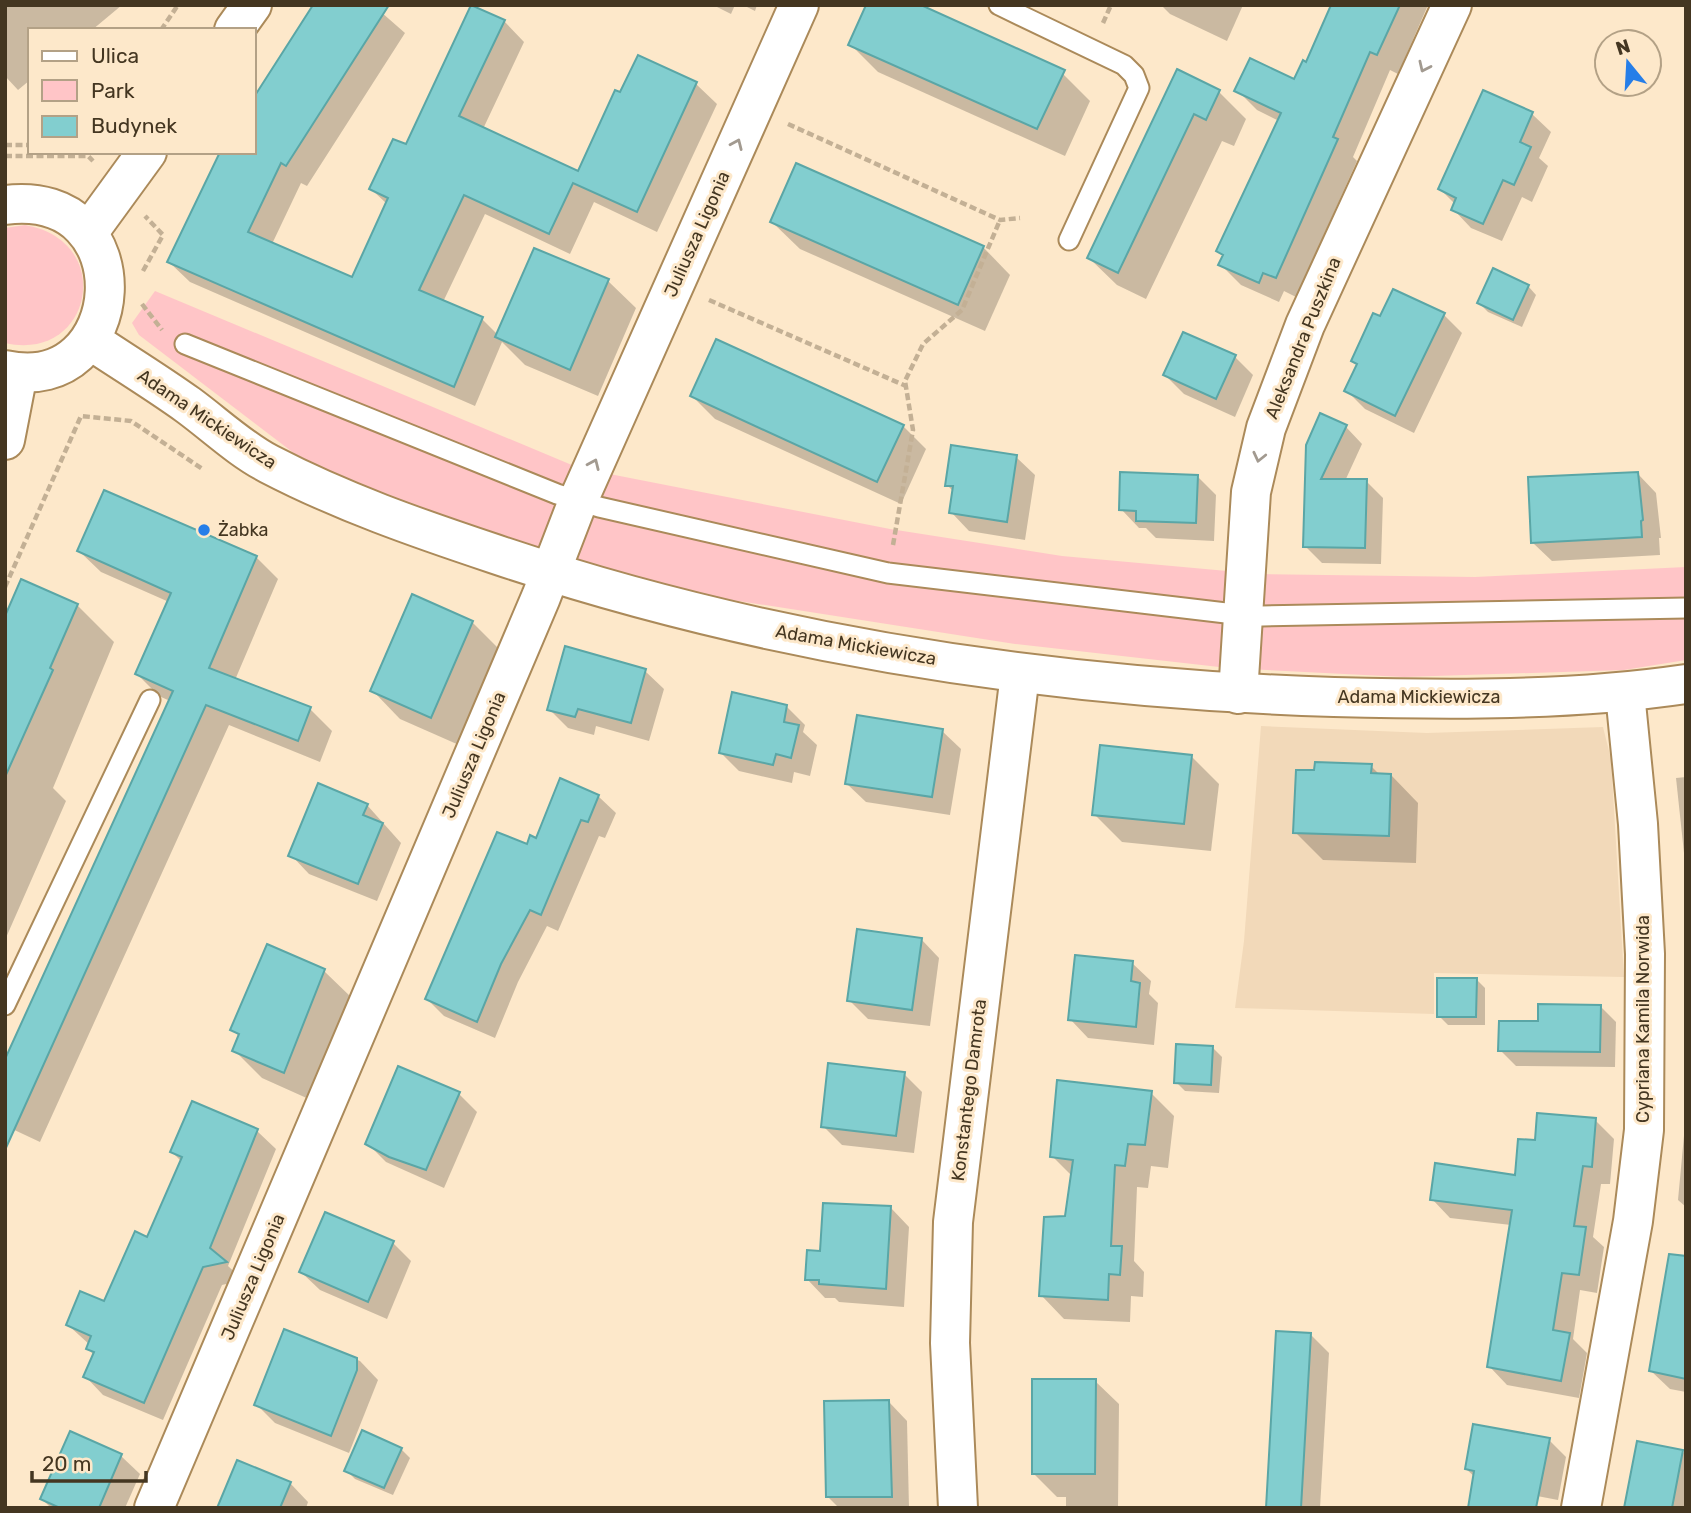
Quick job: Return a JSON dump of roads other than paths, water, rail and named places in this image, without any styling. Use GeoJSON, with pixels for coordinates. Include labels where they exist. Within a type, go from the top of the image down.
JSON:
{"type":"FeatureCollection","features":[{"type":"Feature","properties":{"kind":"street"},"geometry":{"type":"LineString","coordinates":[[235,28],[252,5]]}},
{"type":"Feature","properties":{"kind":"street","name":"Juliusza Ligonia"},"geometry":{"type":"LineString","coordinates":[[154,1508],[551,573],[578,500],[799,5]]}},
{"type":"Feature","properties":{"kind":"street","name":"Aleksandra Puszkina"},"geometry":{"type":"LineString","coordinates":[[1238,694],[1251,492],[1266,428],[1305,326],[1452,5]]}},
{"type":"Feature","properties":{"kind":"street"},"geometry":{"type":"LineString","coordinates":[[88,233],[146,154]]}},
{"type":"Feature","properties":{"kind":"street"},"geometry":{"type":"LineString","coordinates":[[5,205],[25,202],[49,207],[70,217],[88,233],[102,258],[108,286],[103,315],[90,340],[70,359],[45,370],[11,372],[5,440]]}},
{"type":"Feature","properties":{"kind":"street","name":"Adama Mickiewicza"},"geometry":{"type":"LineString","coordinates":[[90,340],[184,403],[264,462],[364,510],[551,573],[703,616],[825,641],[1020,674],[1238,694],[1401,699],[1625,693],[1686,684]]}},
{"type":"Feature","properties":{"kind":"street","name":"Konstantego Damrota"},"geometry":{"type":"LineString","coordinates":[[958,1508],[950,1343],[953,1222],[1020,674]]}},
{"type":"Feature","properties":{"kind":"street","name":"Cypriana Kamila Norwida"},"geometry":{"type":"LineString","coordinates":[[1581,1508],[1633,1221],[1644,1130],[1645,954],[1638,824],[1625,693]]}},
{"type":"Feature","properties":{"kind":"lane"},"geometry":{"type":"LineString","coordinates":[[999,5],[1124,65],[1134,75],[1139,88],[1069,240]]}},
{"type":"Feature","properties":{"kind":"lane"},"geometry":{"type":"LineString","coordinates":[[185,344],[578,500],[888,573],[1242,614],[1686,608]]}},
{"type":"Feature","properties":{"kind":"lane"},"geometry":{"type":"LineString","coordinates":[[5,1005],[150,700]]}},
{"type":"Feature","properties":{"kind":"place","name":"Żabka"},"geometry":{"type":"Point","coordinates":[204,530]}}]}
